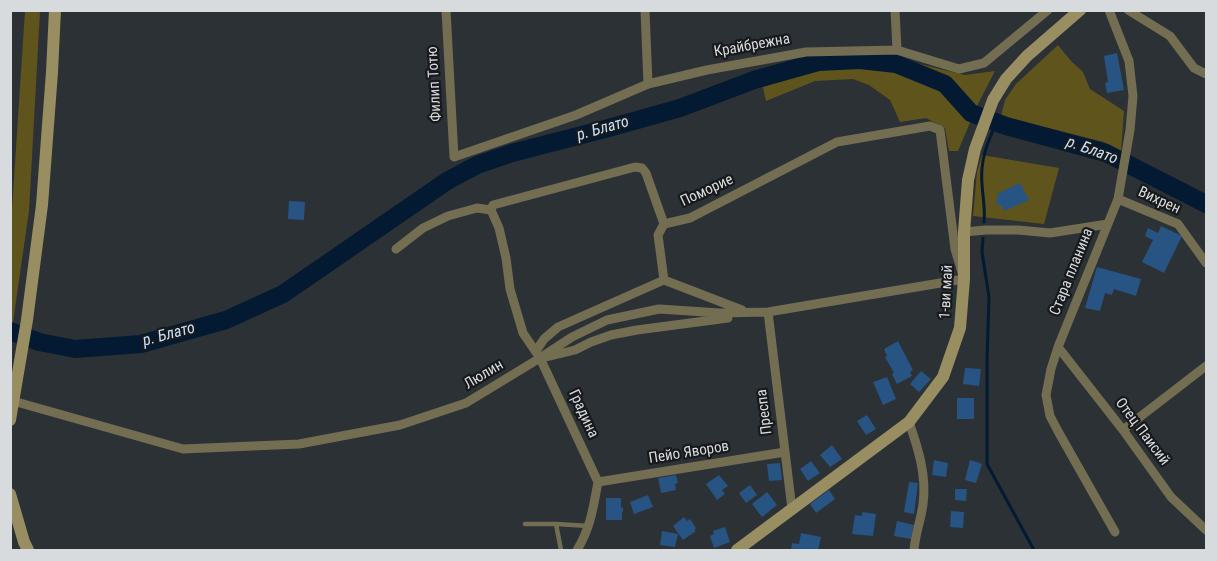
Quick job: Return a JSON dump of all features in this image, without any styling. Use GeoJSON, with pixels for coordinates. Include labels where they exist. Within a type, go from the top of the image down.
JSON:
{"type":"FeatureCollection","features":[{"type":"Feature","properties":{"kind":"street"},"geometry":{"type":"LineString","coordinates":[[11,417],[42,205],[55,10]]}},
{"type":"Feature","properties":{"kind":"street","name":"Филип Тотю"},"geometry":{"type":"LineString","coordinates":[[446,10],[454,157]]}},
{"type":"Feature","properties":{"kind":"street"},"geometry":{"type":"LineString","coordinates":[[645,10],[648,84]]}},
{"type":"Feature","properties":{"kind":"street"},"geometry":{"type":"LineString","coordinates":[[896,10],[897,50]]}},
{"type":"Feature","properties":{"kind":"street","name":"Крайбрежна"},"geometry":{"type":"LineString","coordinates":[[454,157],[576,115],[648,84],[707,69],[806,51],[897,50],[959,69],[984,63],[1048,10]]}},
{"type":"Feature","properties":{"kind":"street","name":"1-ви май"},"geometry":{"type":"LineString","coordinates":[[737,550],[909,422],[944,377],[960,328],[968,180],[975,149],[993,100],[1006,79],[1027,56],[1080,10]]}},
{"type":"Feature","properties":{"kind":"street","name":"Стара планина"},"geometry":{"type":"LineString","coordinates":[[1109,10],[1129,61],[1133,96],[1130,130],[1118,199],[1058,347],[1046,395],[1050,416],[1115,532]]}},
{"type":"Feature","properties":{"kind":"street"},"geometry":{"type":"LineString","coordinates":[[1128,10],[1170,36],[1194,68],[1206,74]]}},
{"type":"Feature","properties":{"kind":"street","name":"Поморие"},"geometry":{"type":"LineString","coordinates":[[491,210],[493,205],[499,202],[635,167],[642,168],[646,173],[664,224],[690,218],[837,142],[930,126],[940,130],[955,249],[964,279]]}},
{"type":"Feature","properties":{"kind":"street","name":"Вихрен"},"geometry":{"type":"LineString","coordinates":[[1118,199],[1178,224],[1206,263]]}},
{"type":"Feature","properties":{"kind":"street"},"geometry":{"type":"LineString","coordinates":[[396,249],[423,228],[448,216],[477,208],[491,210],[499,228],[510,289],[523,333],[538,355]]}},
{"type":"Feature","properties":{"kind":"street"},"geometry":{"type":"LineString","coordinates":[[664,224],[658,235],[664,280]]}},
{"type":"Feature","properties":{"kind":"street"},"geometry":{"type":"LineString","coordinates":[[964,232],[1018,230],[1050,233],[1108,224]]}},
{"type":"Feature","properties":{"kind":"street","name":"Люлин"},"geometry":{"type":"LineString","coordinates":[[13,401],[183,449],[299,444],[400,425],[466,403],[538,355],[607,320],[659,309],[720,313],[768,312],[964,279]]}},
{"type":"Feature","properties":{"kind":"street"},"geometry":{"type":"LineString","coordinates":[[538,355],[544,339],[558,327],[664,280],[744,311]]}},
{"type":"Feature","properties":{"kind":"street"},"geometry":{"type":"LineString","coordinates":[[538,355],[575,350],[611,335],[742,316],[757,311]]}},
{"type":"Feature","properties":{"kind":"street","name":"Преспа"},"geometry":{"type":"LineString","coordinates":[[768,312],[792,509]]}},
{"type":"Feature","properties":{"kind":"street","name":"Отец Паисий"},"geometry":{"type":"LineString","coordinates":[[1058,347],[1171,497],[1206,530]]}},
{"type":"Feature","properties":{"kind":"street","name":"Градина"},"geometry":{"type":"LineString","coordinates":[[538,355],[598,483]]}},
{"type":"Feature","properties":{"kind":"street"},"geometry":{"type":"LineString","coordinates":[[1122,430],[1206,366]]}},
{"type":"Feature","properties":{"kind":"street"},"geometry":{"type":"LineString","coordinates":[[909,422],[917,444],[923,476],[923,503],[914,550]]}},
{"type":"Feature","properties":{"kind":"street","name":"Пейо Яворов"},"geometry":{"type":"LineString","coordinates":[[598,483],[785,452]]}},
{"type":"Feature","properties":{"kind":"street"},"geometry":{"type":"LineString","coordinates":[[577,550],[592,518],[598,483]]}},
{"type":"Feature","properties":{"kind":"street"},"geometry":{"type":"LineString","coordinates":[[10,494],[28,550]]}},
{"type":"Feature","properties":{"kind":"lane"},"geometry":{"type":"LineString","coordinates":[[525,524],[589,526]]}},
{"type":"Feature","properties":{"kind":"lane"},"geometry":{"type":"LineString","coordinates":[[556,524],[561,550]]}},
{"type":"Feature","properties":{"kind":"shaded area"},"geometry":{"type":"Polygon","coordinates":[[[25,11],[40,11],[29,211],[11,336],[10,239],[25,11]]]}},
{"type":"Feature","properties":{"kind":"shaded area"},"geometry":{"type":"Polygon","coordinates":[[[1058,45],[1083,72],[1090,89],[1124,111],[1121,151],[1104,142],[1001,116],[1005,100],[1016,84],[1058,45]]]}},
{"type":"Feature","properties":{"kind":"shaded area"},"geometry":{"type":"Polygon","coordinates":[[[816,55],[890,57],[965,75],[995,71],[958,151],[949,151],[945,128],[926,118],[900,122],[890,100],[869,85],[853,79],[815,81],[766,101],[759,70],[816,55]]]}},
{"type":"Feature","properties":{"kind":"shaded area"},"geometry":{"type":"Polygon","coordinates":[[[982,155],[1059,168],[1044,224],[973,216],[977,172],[982,155]]]}},
{"type":"Feature","properties":{"kind":"building"},"geometry":{"type":"Polygon","coordinates":[[[1117,53],[1124,90],[1107,93],[1105,83],[1108,82],[1104,56],[1117,53]]]}},
{"type":"Feature","properties":{"kind":"building"},"geometry":{"type":"Polygon","coordinates":[[[1020,183],[1029,200],[1004,211],[1002,206],[996,204],[997,194],[1020,183]]]}},
{"type":"Feature","properties":{"kind":"building"},"geometry":{"type":"Polygon","coordinates":[[[289,201],[305,202],[304,220],[288,219],[289,201]]]}},
{"type":"Feature","properties":{"kind":"building"},"geometry":{"type":"Polygon","coordinates":[[[1161,226],[1182,236],[1164,273],[1142,262],[1153,240],[1145,236],[1148,228],[1158,233],[1161,226]]]}},
{"type":"Feature","properties":{"kind":"building"},"geometry":{"type":"Polygon","coordinates":[[[1097,267],[1141,279],[1136,296],[1114,289],[1112,295],[1105,293],[1100,311],[1085,308],[1097,267]]]}},
{"type":"Feature","properties":{"kind":"building"},"geometry":{"type":"Polygon","coordinates":[[[898,341],[913,370],[910,372],[912,376],[897,384],[885,357],[887,356],[884,349],[898,341]]]}},
{"type":"Feature","properties":{"kind":"building"},"geometry":{"type":"Polygon","coordinates":[[[965,368],[981,369],[979,386],[963,384],[965,368]]]}},
{"type":"Feature","properties":{"kind":"building"},"geometry":{"type":"Polygon","coordinates":[[[921,371],[931,379],[919,392],[910,384],[921,371]]]}},
{"type":"Feature","properties":{"kind":"building"},"geometry":{"type":"Polygon","coordinates":[[[887,377],[896,399],[883,405],[873,382],[887,377]]]}},
{"type":"Feature","properties":{"kind":"building"},"geometry":{"type":"Polygon","coordinates":[[[957,398],[974,398],[974,419],[957,419],[957,398]]]}},
{"type":"Feature","properties":{"kind":"building"},"geometry":{"type":"Polygon","coordinates":[[[867,415],[876,429],[866,435],[857,421],[867,415]]]}},
{"type":"Feature","properties":{"kind":"building"},"geometry":{"type":"Polygon","coordinates":[[[832,445],[842,459],[830,467],[820,455],[832,445]]]}},
{"type":"Feature","properties":{"kind":"building"},"geometry":{"type":"Polygon","coordinates":[[[934,460],[948,463],[946,477],[932,475],[934,460]]]}},
{"type":"Feature","properties":{"kind":"building"},"geometry":{"type":"Polygon","coordinates":[[[970,460],[982,464],[976,483],[965,480],[970,460]]]}},
{"type":"Feature","properties":{"kind":"building"},"geometry":{"type":"Polygon","coordinates":[[[811,461],[820,473],[808,481],[800,469],[811,461]]]}},
{"type":"Feature","properties":{"kind":"building"},"geometry":{"type":"Polygon","coordinates":[[[780,463],[782,480],[769,481],[767,464],[780,463]]]}},
{"type":"Feature","properties":{"kind":"building"},"geometry":{"type":"Polygon","coordinates":[[[676,475],[678,483],[675,484],[676,490],[661,493],[658,478],[676,475]]]}},
{"type":"Feature","properties":{"kind":"building"},"geometry":{"type":"Polygon","coordinates":[[[719,475],[728,486],[722,490],[725,494],[717,500],[706,484],[719,475]]]}},
{"type":"Feature","properties":{"kind":"building"},"geometry":{"type":"Polygon","coordinates":[[[909,482],[918,483],[914,514],[904,512],[909,482]]]}},
{"type":"Feature","properties":{"kind":"building"},"geometry":{"type":"Polygon","coordinates":[[[750,485],[757,495],[746,503],[739,493],[750,485]]]}},
{"type":"Feature","properties":{"kind":"building"},"geometry":{"type":"Polygon","coordinates":[[[955,489],[967,489],[966,501],[955,500],[955,489]]]}},
{"type":"Feature","properties":{"kind":"building"},"geometry":{"type":"Polygon","coordinates":[[[829,490],[835,499],[816,513],[810,504],[829,490]]]}},
{"type":"Feature","properties":{"kind":"building"},"geometry":{"type":"Polygon","coordinates":[[[767,492],[777,505],[762,517],[752,504],[767,492]]]}},
{"type":"Feature","properties":{"kind":"building"},"geometry":{"type":"Polygon","coordinates":[[[648,495],[653,507],[634,514],[630,502],[648,495]]]}},
{"type":"Feature","properties":{"kind":"building"},"geometry":{"type":"Polygon","coordinates":[[[606,498],[621,498],[622,520],[606,520],[606,498]]]}},
{"type":"Feature","properties":{"kind":"building"},"geometry":{"type":"Polygon","coordinates":[[[951,511],[964,512],[963,528],[950,527],[951,511]]]}},
{"type":"Feature","properties":{"kind":"building"},"geometry":{"type":"Polygon","coordinates":[[[862,512],[876,514],[873,536],[852,534],[855,515],[862,516],[862,512]]]}},
{"type":"Feature","properties":{"kind":"building"},"geometry":{"type":"Polygon","coordinates":[[[684,517],[687,521],[690,519],[696,531],[683,540],[673,526],[684,517]]]}},
{"type":"Feature","properties":{"kind":"building"},"geometry":{"type":"Polygon","coordinates":[[[897,521],[914,525],[911,539],[894,536],[897,521]]]}},
{"type":"Feature","properties":{"kind":"building"},"geometry":{"type":"Polygon","coordinates":[[[725,527],[730,542],[714,548],[710,536],[714,534],[713,531],[725,527]]]}},
{"type":"Feature","properties":{"kind":"building"},"geometry":{"type":"Polygon","coordinates":[[[662,531],[678,534],[675,547],[660,545],[662,531]]]}},
{"type":"Feature","properties":{"kind":"building"},"geometry":{"type":"Polygon","coordinates":[[[801,533],[821,537],[818,550],[791,550],[792,543],[799,544],[801,533]]]}},
{"type":"Feature","properties":{"kind":"waterway","name":"р. Блато"},"geometry":{"type":"LineString","coordinates":[[10,331],[39,342],[75,349],[141,344],[226,320],[283,294],[447,181],[477,165],[512,153],[680,108],[754,80],[818,62],[860,60],[896,64],[945,84],[971,113],[1006,126],[1106,153],[1206,204]]}},
{"type":"Feature","properties":{"kind":"waterway"},"geometry":{"type":"LineString","coordinates":[[984,222],[983,163],[996,123]]}},
{"type":"Feature","properties":{"kind":"waterway"},"geometry":{"type":"LineString","coordinates":[[983,238],[982,252],[989,297],[987,464],[1034,550]]}}]}
